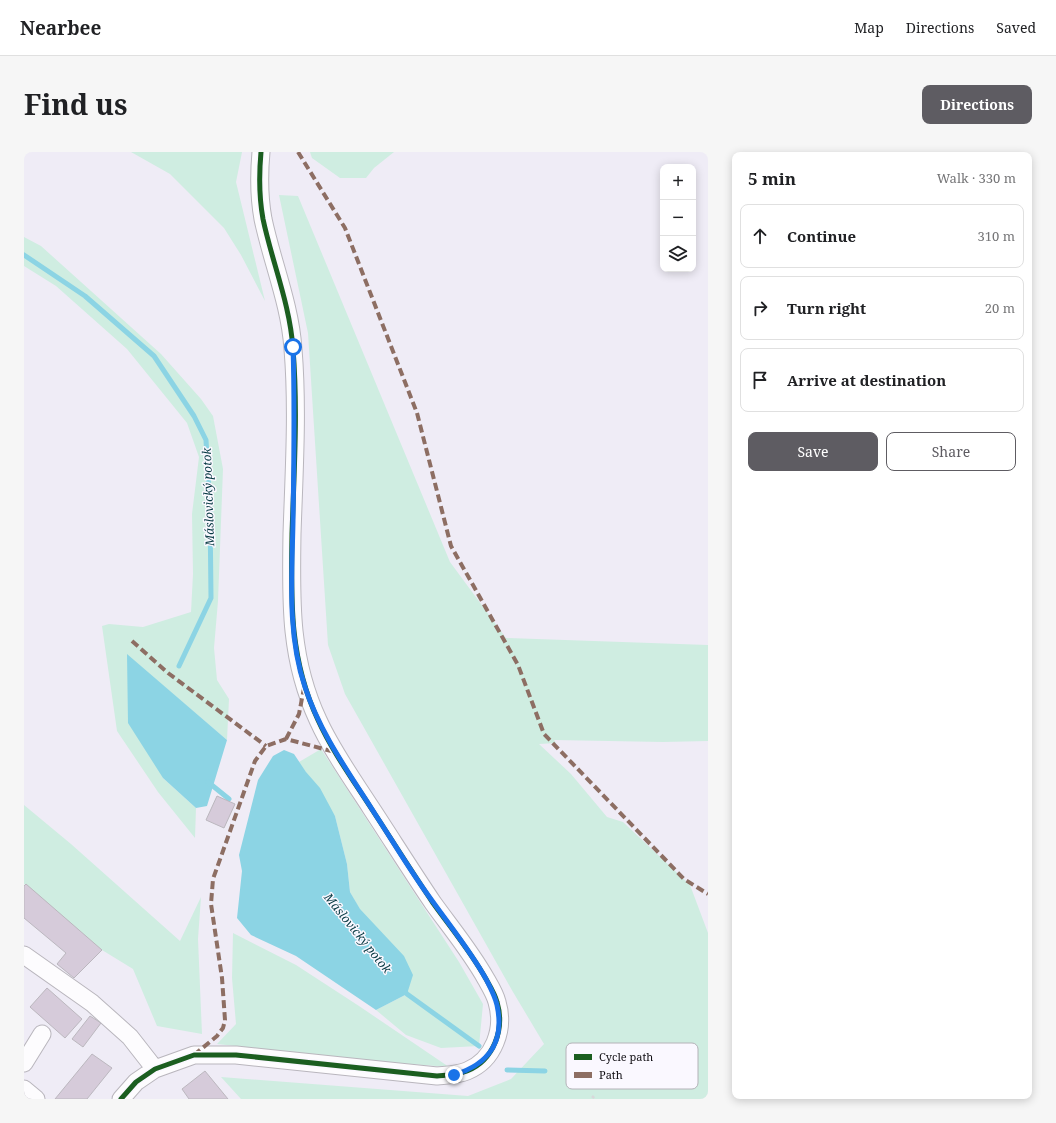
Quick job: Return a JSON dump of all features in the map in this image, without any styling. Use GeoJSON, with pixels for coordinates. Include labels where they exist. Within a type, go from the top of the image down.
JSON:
{"type":"FeatureCollection","features":[{"type":"Feature","properties":{"kind":"street"},"geometry":{"type":"LineString","coordinates":[[121,1099],[136,1082],[155,1069],[194,1054],[214,1054],[437,1076],[454,1075],[469,1070],[482,1062],[492,1050],[497,1038],[500,1020],[497,1002],[478,966],[431,900],[335,752],[318,720],[304,686],[294,638],[291,591],[295,413],[293,347],[286,303],[264,219],[260,196],[261,152]]}},
{"type":"Feature","properties":{"kind":"street"},"geometry":{"type":"LineString","coordinates":[[24,955],[92,1003],[130,1038],[155,1069]]}},
{"type":"Feature","properties":{"kind":"street"},"geometry":{"type":"LineString","coordinates":[[24,1063],[42,1034]]}},
{"type":"Feature","properties":{"kind":"street"},"geometry":{"type":"LineString","coordinates":[[24,1089],[36,1099]]}},
{"type":"Feature","properties":{"kind":"path"},"geometry":{"type":"LineString","coordinates":[[592,1096],[595,1099]]}},
{"type":"Feature","properties":{"kind":"green space"},"geometry":{"type":"Polygon","coordinates":[[[131,152],[242,152],[236,182],[265,301],[241,255],[224,228],[170,174],[131,152]]]}},
{"type":"Feature","properties":{"kind":"green space"},"geometry":{"type":"Polygon","coordinates":[[[310,152],[394,152],[374,168],[366,178],[340,178],[312,158],[310,152]]]}},
{"type":"Feature","properties":{"kind":"green space"},"geometry":{"type":"Polygon","coordinates":[[[279,195],[298,196],[450,562],[506,638],[708,645],[708,741],[663,742],[554,740],[556,743],[539,744],[571,774],[607,817],[623,822],[690,885],[708,933],[708,1099],[241,1099],[221,1077],[468,1096],[511,1079],[544,1044],[513,992],[345,694],[328,645],[308,333],[279,195]]]}},
{"type":"Feature","properties":{"kind":"green space"},"geometry":{"type":"Polygon","coordinates":[[[24,237],[41,246],[161,354],[201,399],[213,416],[223,469],[218,601],[214,648],[217,680],[229,699],[227,740],[127,655],[163,778],[196,808],[195,838],[158,792],[117,731],[102,626],[109,624],[143,627],[191,612],[193,574],[192,514],[199,457],[187,423],[127,349],[56,286],[24,266],[24,237]]]}},
{"type":"Feature","properties":{"kind":"green space"},"geometry":{"type":"Polygon","coordinates":[[[321,749],[459,962],[483,1004],[479,1046],[441,1048],[406,1035],[376,1010],[407,994],[350,892],[347,864],[335,816],[299,762],[321,749]]]}},
{"type":"Feature","properties":{"kind":"green space"},"geometry":{"type":"Polygon","coordinates":[[[24,805],[71,844],[180,941],[201,897],[198,939],[202,1034],[157,1026],[133,969],[102,950],[24,884],[24,805]]]}},
{"type":"Feature","properties":{"kind":"green space"},"geometry":{"type":"Polygon","coordinates":[[[233,933],[296,965],[449,1067],[384,1062],[217,1044],[236,1024],[232,978],[233,933]]]}},
{"type":"Feature","properties":{"kind":"water"},"geometry":{"type":"Polygon","coordinates":[[[127,654],[227,740],[207,806],[196,808],[163,778],[128,723],[127,654]]]}},
{"type":"Feature","properties":{"kind":"water"},"geometry":{"type":"Polygon","coordinates":[[[284,750],[294,754],[306,772],[320,788],[335,816],[347,864],[350,892],[360,909],[404,956],[413,975],[407,994],[376,1010],[296,956],[251,935],[237,918],[242,871],[239,855],[258,780],[273,756],[284,750]]]}},
{"type":"Feature","properties":{"kind":"building"},"geometry":{"type":"Polygon","coordinates":[[[217,796],[235,804],[224,828],[206,820],[217,796]]]}},
{"type":"Feature","properties":{"kind":"building"},"geometry":{"type":"Polygon","coordinates":[[[26,884],[102,950],[74,978],[57,964],[66,953],[24,918],[24,886],[26,884]]]}},
{"type":"Feature","properties":{"kind":"building"},"geometry":{"type":"Polygon","coordinates":[[[47,988],[82,1019],[65,1038],[30,1007],[47,988]]]}},
{"type":"Feature","properties":{"kind":"building"},"geometry":{"type":"Polygon","coordinates":[[[90,1016],[101,1023],[83,1047],[72,1039],[90,1016]]]}},
{"type":"Feature","properties":{"kind":"building"},"geometry":{"type":"Polygon","coordinates":[[[92,1054],[112,1068],[87,1099],[55,1099],[92,1054]]]}},
{"type":"Feature","properties":{"kind":"building"},"geometry":{"type":"Polygon","coordinates":[[[205,1071],[228,1099],[189,1099],[182,1089],[205,1071]]]}},
{"type":"Feature","properties":{"kind":"waterway","name":"Máslovický potok"},"geometry":{"type":"LineString","coordinates":[[24,255],[85,296],[154,356],[194,416],[206,440],[210,509],[211,598],[179,666]]}},
{"type":"Feature","properties":{"kind":"waterway","name":"Máslovický potok"},"geometry":{"type":"LineString","coordinates":[[208,782],[229,799]]}},
{"type":"Feature","properties":{"kind":"waterway","name":"Máslovický potok"},"geometry":{"type":"LineString","coordinates":[[403,989],[407,994],[479,1046]]}},
{"type":"Feature","properties":{"kind":"waterway","name":"Máslovický potok"},"geometry":{"type":"LineString","coordinates":[[507,1070],[545,1071]]}},
{"type":"Feature","properties":{"kind":"marked path"},"geometry":{"type":"LineString","coordinates":[[298,152],[345,228],[417,413],[451,546],[518,665],[544,734],[684,879],[708,894]]}},
{"type":"Feature","properties":{"kind":"marked path"},"geometry":{"type":"LineString","coordinates":[[132,641],[168,673],[266,746]]}},
{"type":"Feature","properties":{"kind":"marked path"},"geometry":{"type":"LineString","coordinates":[[286,739],[299,714],[304,688]]}},
{"type":"Feature","properties":{"kind":"marked path"},"geometry":{"type":"LineString","coordinates":[[194,1055],[217,1036],[223,1028],[225,1020],[222,978],[211,904],[213,879],[255,761],[266,746],[286,739],[335,752]]}},
{"type":"Feature","properties":{"kind":"cycle path"},"geometry":{"type":"LineString","coordinates":[[121,1099],[136,1082],[155,1069],[194,1055],[236,1055],[437,1076],[456,1074],[467,1071],[484,1059],[495,1042],[498,1033],[499,1012],[491,987],[425,891],[336,754],[318,720],[302,674],[297,651],[292,606],[292,534],[295,464],[293,349],[285,299],[263,219],[260,186],[261,152]]}},
{"type":"Feature","properties":{"kind":"route"},"geometry":{"type":"LineString","coordinates":[[293,347],[295,413],[291,591],[294,638],[304,686],[318,720],[335,752],[431,900],[478,966],[497,1002],[500,1020],[497,1038],[492,1050],[482,1062],[469,1070],[454,1075]]}}]}
